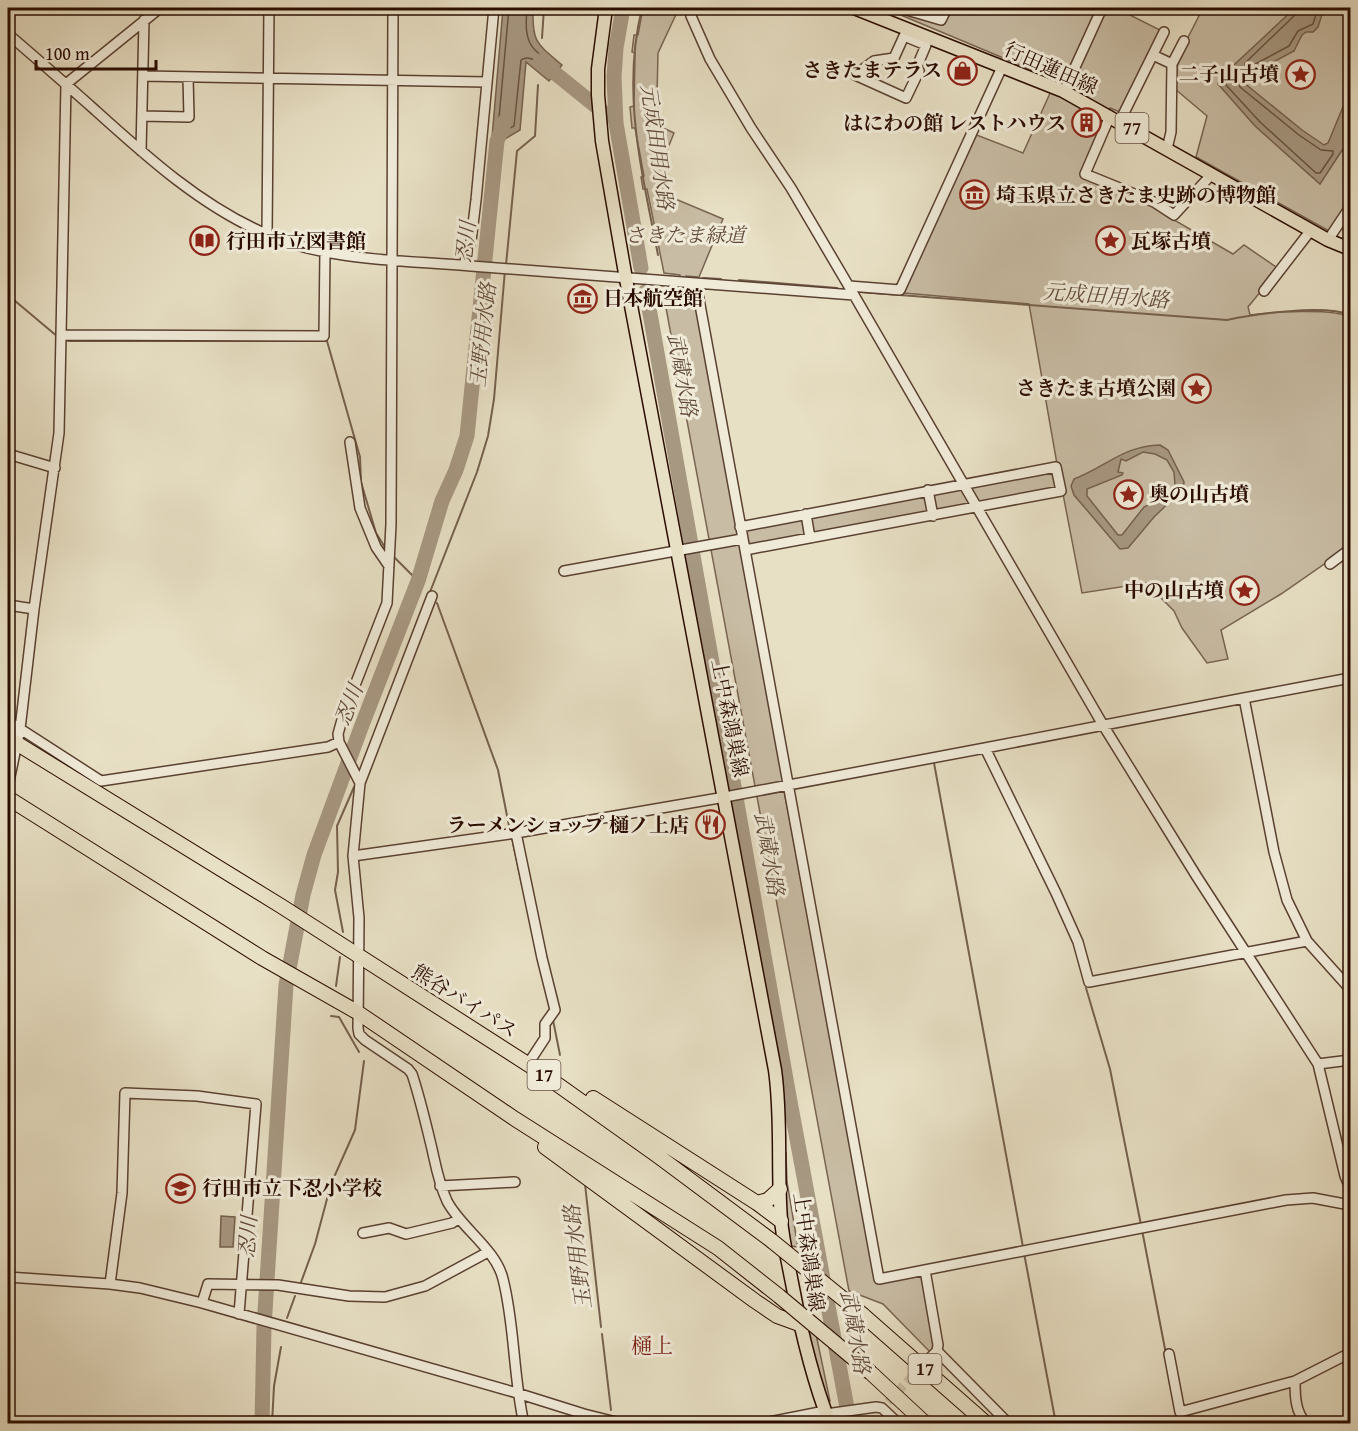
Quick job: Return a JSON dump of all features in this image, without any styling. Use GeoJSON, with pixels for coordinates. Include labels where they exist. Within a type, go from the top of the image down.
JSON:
{"type":"FeatureCollection","features":[{"type":"Feature","properties":{"kind":"highway","name":"熊谷バイパス"},"geometry":{"type":"LineString","coordinates":[[12,741],[281,906],[540,1072],[772,1241],[863,1315],[987,1424]]}},
{"type":"Feature","properties":{"kind":"highway","name":"17"},"geometry":{"type":"LineString","coordinates":[[8,798],[262,958],[357,1012],[515,1119],[718,1248],[871,1373],[926,1424]]}},
{"type":"Feature","properties":{"kind":"highway","name":"17"},"geometry":{"type":"LineString","coordinates":[[540,1072],[567,1082],[757,1203],[781,1221]]}},
{"type":"Feature","properties":{"kind":"highway","name":"17"},"geometry":{"type":"LineString","coordinates":[[515,1119],[528,1135],[754,1301],[777,1316],[799,1324]]}},
{"type":"Feature","properties":{"kind":"highway"},"geometry":{"type":"LineString","coordinates":[[757,1203],[768,1200],[780,1189]]}},
{"type":"Feature","properties":{"kind":"main road","name":"上中森鴻巣線"},"geometry":{"type":"LineString","coordinates":[[606,8],[600,42],[598,95],[600,126],[683,551],[776,1070],[781,1221],[799,1324],[808,1361],[827,1416]]}},
{"type":"Feature","properties":{"kind":"main road","name":"行田蓮田線"},"geometry":{"type":"LineString","coordinates":[[854,8],[1063,91],[1328,240],[1350,249]]}},
{"type":"Feature","properties":{"kind":"street"},"geometry":{"type":"LineString","coordinates":[[8,786],[12,741],[20,729],[59,433],[66,84],[160,8]]}},
{"type":"Feature","properties":{"kind":"street"},"geometry":{"type":"LineString","coordinates":[[267,234],[269,8]]}},
{"type":"Feature","properties":{"kind":"street"},"geometry":{"type":"LineString","coordinates":[[360,783],[340,744],[338,734],[387,603],[393,8]]}},
{"type":"Feature","properties":{"kind":"street"},"geometry":{"type":"LineString","coordinates":[[466,265],[477,200],[494,8]]}},
{"type":"Feature","properties":{"kind":"street"},"geometry":{"type":"LineString","coordinates":[[690,8],[691,16],[710,59],[852,290],[1103,725],[1197,877],[1318,1064],[1345,1176],[1350,1188]]}},
{"type":"Feature","properties":{"kind":"street"},"geometry":{"type":"LineString","coordinates":[[900,8],[941,21],[947,8]]}},
{"type":"Feature","properties":{"kind":"street"},"geometry":{"type":"LineString","coordinates":[[1066,87],[1102,8]]}},
{"type":"Feature","properties":{"kind":"street"},"geometry":{"type":"LineString","coordinates":[[141,151],[144,20]]}},
{"type":"Feature","properties":{"kind":"street"},"geometry":{"type":"LineString","coordinates":[[1164,32],[1085,174],[1154,202],[1174,215],[1212,174]]}},
{"type":"Feature","properties":{"kind":"street"},"geometry":{"type":"LineString","coordinates":[[8,34],[141,151],[195,193],[226,214],[267,234],[304,247],[392,260],[631,279],[852,290],[900,290],[1002,67]]}},
{"type":"Feature","properties":{"kind":"street"},"geometry":{"type":"LineString","coordinates":[[904,36],[926,45],[916,69],[919,71],[906,98],[855,75],[874,61],[894,58],[904,36]]}},
{"type":"Feature","properties":{"kind":"street"},"geometry":{"type":"LineString","coordinates":[[1167,149],[1172,132],[1172,64],[1184,42]]}},
{"type":"Feature","properties":{"kind":"street"},"geometry":{"type":"LineString","coordinates":[[1153,55],[1172,64]]}},
{"type":"Feature","properties":{"kind":"street"},"geometry":{"type":"LineString","coordinates":[[143,76],[487,82]]}},
{"type":"Feature","properties":{"kind":"street"},"geometry":{"type":"LineString","coordinates":[[142,116],[189,117],[188,77]]}},
{"type":"Feature","properties":{"kind":"street"},"geometry":{"type":"LineString","coordinates":[[1328,240],[1350,207]]}},
{"type":"Feature","properties":{"kind":"street"},"geometry":{"type":"LineString","coordinates":[[1264,291],[1311,230]]}},
{"type":"Feature","properties":{"kind":"street"},"geometry":{"type":"LineString","coordinates":[[61,335],[324,336],[325,251]]}},
{"type":"Feature","properties":{"kind":"street"},"geometry":{"type":"LineString","coordinates":[[696,283],[879,1279],[1286,1200],[1313,1198],[1350,1205]]}},
{"type":"Feature","properties":{"kind":"street"},"geometry":{"type":"LineString","coordinates":[[350,441],[360,508],[376,547],[389,566]]}},
{"type":"Feature","properties":{"kind":"street"},"geometry":{"type":"LineString","coordinates":[[8,454],[55,468]]}},
{"type":"Feature","properties":{"kind":"street"},"geometry":{"type":"LineString","coordinates":[[740,527],[1056,467],[1061,491],[745,550]]}},
{"type":"Feature","properties":{"kind":"street"},"geometry":{"type":"LineString","coordinates":[[928,490],[933,516]]}},
{"type":"Feature","properties":{"kind":"street"},"geometry":{"type":"LineString","coordinates":[[806,514],[810,538]]}},
{"type":"Feature","properties":{"kind":"street"},"geometry":{"type":"LineString","coordinates":[[564,571],[742,539]]}},
{"type":"Feature","properties":{"kind":"street"},"geometry":{"type":"LineString","coordinates":[[1330,564],[1350,549]]}},
{"type":"Feature","properties":{"kind":"street"},"geometry":{"type":"LineString","coordinates":[[432,596],[360,783],[353,856],[359,918],[357,1012],[359,1034],[412,1074],[440,1186],[449,1205],[488,1252],[503,1276],[517,1393],[524,1424]]}},
{"type":"Feature","properties":{"kind":"street"},"geometry":{"type":"LineString","coordinates":[[8,605],[34,609]]}},
{"type":"Feature","properties":{"kind":"street"},"geometry":{"type":"LineString","coordinates":[[353,856],[516,833],[728,796],[1350,678]]}},
{"type":"Feature","properties":{"kind":"street"},"geometry":{"type":"LineString","coordinates":[[1244,698],[1274,852],[1287,900],[1307,941],[1350,989]]}},
{"type":"Feature","properties":{"kind":"street"},"geometry":{"type":"LineString","coordinates":[[8,722],[101,781],[340,744]]}},
{"type":"Feature","properties":{"kind":"street"},"geometry":{"type":"LineString","coordinates":[[985,748],[1078,942],[1089,982],[1307,941]]}},
{"type":"Feature","properties":{"kind":"street"},"geometry":{"type":"LineString","coordinates":[[516,833],[555,1010],[545,1024],[545,1038],[528,1064]]}},
{"type":"Feature","properties":{"kind":"street"},"geometry":{"type":"LineString","coordinates":[[1318,1064],[1350,1060]]}},
{"type":"Feature","properties":{"kind":"street"},"geometry":{"type":"LineString","coordinates":[[110,1284],[122,1193],[125,1093],[197,1096],[256,1104],[240,1314]]}},
{"type":"Feature","properties":{"kind":"street"},"geometry":{"type":"LineString","coordinates":[[440,1186],[515,1182]]}},
{"type":"Feature","properties":{"kind":"street"},"geometry":{"type":"LineString","coordinates":[[363,1233],[389,1228],[406,1234],[452,1223],[459,1218]]}},
{"type":"Feature","properties":{"kind":"street"},"geometry":{"type":"LineString","coordinates":[[202,1303],[208,1284],[278,1285],[349,1296],[385,1297],[425,1286],[488,1252]]}},
{"type":"Feature","properties":{"kind":"street"},"geometry":{"type":"LineString","coordinates":[[925,1270],[938,1345],[934,1355],[1009,1424]]}},
{"type":"Feature","properties":{"kind":"street"},"geometry":{"type":"LineString","coordinates":[[8,1277],[140,1288],[202,1303],[624,1424]]}},
{"type":"Feature","properties":{"kind":"street"},"geometry":{"type":"LineString","coordinates":[[1169,1354],[1180,1412],[1295,1381],[1350,1353]]}},
{"type":"Feature","properties":{"kind":"street"},"geometry":{"type":"LineString","coordinates":[[1295,1381],[1295,1400],[1302,1420],[1307,1424]]}},
{"type":"Feature","properties":{"kind":"street"},"geometry":{"type":"LineString","coordinates":[[759,1424],[827,1416],[847,1410],[885,1405],[899,1424]]}},
{"type":"Feature","properties":{"kind":"green space","name":"さきたま古墳公園"},"geometry":{"type":"Polygon","coordinates":[[[643,8],[679,8],[658,53],[659,126],[674,133],[664,158],[673,198],[723,219],[699,277],[686,276],[687,287],[693,288],[737,524],[1057,464],[1029,304],[904,293],[974,134],[1023,153],[1056,80],[884,8],[1116,8],[1162,31],[1120,112],[1110,108],[1081,175],[1155,205],[1174,220],[1233,254],[1244,245],[1279,269],[1248,307],[1250,315],[1330,312],[1350,317],[1350,546],[1281,594],[1221,630],[1228,659],[1207,663],[1182,628],[1174,611],[1146,583],[1082,593],[1063,494],[743,554],[783,770],[784,790],[876,1280],[923,1273],[935,1347],[930,1352],[883,1304],[849,1291],[666,308],[679,297],[680,275],[664,273],[647,189],[643,189],[641,177],[644,176],[635,128],[632,128],[630,107],[634,106],[635,53],[632,52],[634,35],[638,35],[643,8]]]}},
{"type":"Feature","properties":{"kind":"green space"},"geometry":{"type":"Polygon","coordinates":[[[1203,8],[1350,8],[1350,203],[1329,231],[1196,157],[1207,116],[1175,89],[1175,63],[1203,8]]]}},
{"type":"Feature","properties":{"kind":"green space"},"geometry":{"type":"Polygon","coordinates":[[[786,1153],[787,1182],[798,1247],[791,1246],[786,1209],[784,1154],[786,1153]]]}},
{"type":"Feature","properties":{"kind":"green space"},"geometry":{"type":"Polygon","coordinates":[[[811,1330],[816,1334],[830,1401],[828,1402],[815,1368],[807,1331],[811,1330]]]}},
{"type":"Feature","properties":{"kind":"water"},"geometry":{"type":"Polygon","coordinates":[[[503,8],[533,8],[533,28],[537,41],[562,65],[549,81],[526,62],[520,130],[505,139],[492,138],[503,8]]]}},
{"type":"Feature","properties":{"kind":"water"},"geometry":{"type":"Polygon","coordinates":[[[1295,8],[1324,8],[1318,27],[1313,32],[1306,32],[1302,35],[1294,51],[1244,78],[1243,82],[1324,145],[1328,143],[1350,90],[1350,138],[1320,184],[1255,126],[1218,84],[1220,78],[1295,8]]]}},
{"type":"Feature","properties":{"kind":"water"},"geometry":{"type":"Polygon","coordinates":[[[1160,445],[1168,450],[1184,482],[1183,489],[1154,517],[1128,548],[1120,549],[1074,495],[1071,486],[1074,479],[1125,453],[1147,446],[1160,445]],[[1143,452],[1126,461],[1121,459],[1118,472],[1123,473],[1122,475],[1087,489],[1087,496],[1118,535],[1122,535],[1144,507],[1169,495],[1175,485],[1174,472],[1167,460],[1155,454],[1143,452]]]}},
{"type":"Feature","properties":{"kind":"water"},"geometry":{"type":"Polygon","coordinates":[[[221,1216],[235,1217],[233,1247],[220,1247],[221,1216]]]}},
{"type":"Feature","properties":{"kind":"waterway","name":"玉野用水路"},"geometry":{"type":"LineString","coordinates":[[542,38],[544,8]]}},
{"type":"Feature","properties":{"kind":"waterway","name":"武蔵水路"},"geometry":{"type":"LineString","coordinates":[[623,8],[614,77],[616,123],[641,268]]}},
{"type":"Feature","properties":{"kind":"waterway","name":"元成田用水路"},"geometry":{"type":"LineString","coordinates":[[642,8],[633,71],[636,132],[658,255]]}},
{"type":"Feature","properties":{"kind":"waterway"},"geometry":{"type":"LineString","coordinates":[[540,61],[608,116]]}},
{"type":"Feature","properties":{"kind":"waterway","name":"玉野用水路"},"geometry":{"type":"LineString","coordinates":[[506,265],[517,151],[535,136],[538,85]]}},
{"type":"Feature","properties":{"kind":"waterway","name":"忍川"},"geometry":{"type":"LineString","coordinates":[[262,1424],[264,1327],[286,985],[303,895],[314,855],[418,581],[442,501],[456,470],[467,436],[497,141],[505,121]]}},
{"type":"Feature","properties":{"kind":"waterway","name":"玉野用水路"},"geometry":{"type":"LineString","coordinates":[[430,592],[477,472],[488,436],[494,399],[505,270]]}},
{"type":"Feature","properties":{"kind":"waterway","name":"元成田用水路"},"geometry":{"type":"LineString","coordinates":[[702,279],[721,279]]}},
{"type":"Feature","properties":{"kind":"waterway","name":"元成田用水路"},"geometry":{"type":"LineString","coordinates":[[739,280],[837,288]]}},
{"type":"Feature","properties":{"kind":"waterway","name":"武蔵水路"},"geometry":{"type":"LineString","coordinates":[[646,291],[789,1096],[850,1424]]}},
{"type":"Feature","properties":{"kind":"waterway","name":"元成田用水路"},"geometry":{"type":"LineString","coordinates":[[860,292],[1227,320],[1307,310],[1324,310],[1350,315]]}},
{"type":"Feature","properties":{"kind":"waterway"},"geometry":{"type":"LineString","coordinates":[[8,295],[58,337]]}},
{"type":"Feature","properties":{"kind":"waterway"},"geometry":{"type":"LineString","coordinates":[[64,339],[69,341],[327,341],[360,457],[361,482],[376,533],[386,549]]}},
{"type":"Feature","properties":{"kind":"waterway"},"geometry":{"type":"LineString","coordinates":[[392,555],[418,581]]}},
{"type":"Feature","properties":{"kind":"waterway","name":"玉野用水路"},"geometry":{"type":"LineString","coordinates":[[437,603],[498,770],[510,831]]}},
{"type":"Feature","properties":{"kind":"waterway"},"geometry":{"type":"LineString","coordinates":[[934,763],[1023,1247]]}},
{"type":"Feature","properties":{"kind":"waterway"},"geometry":{"type":"LineString","coordinates":[[343,932],[335,890],[338,872],[337,826],[354,787]]}},
{"type":"Feature","properties":{"kind":"waterway","name":"玉野用水路"},"geometry":{"type":"LineString","coordinates":[[512,838],[522,885]]}},
{"type":"Feature","properties":{"kind":"waterway"},"geometry":{"type":"LineString","coordinates":[[336,986],[340,957]]}},
{"type":"Feature","properties":{"kind":"waterway"},"geometry":{"type":"LineString","coordinates":[[1086,988],[1110,1069],[1141,1225]]}},
{"type":"Feature","properties":{"kind":"waterway"},"geometry":{"type":"LineString","coordinates":[[331,1016],[339,1017],[359,1052]]}},
{"type":"Feature","properties":{"kind":"waterway","name":"玉野用水路"},"geometry":{"type":"LineString","coordinates":[[553,1020],[560,1055]]}},
{"type":"Feature","properties":{"kind":"waterway"},"geometry":{"type":"LineString","coordinates":[[300,1285],[315,1244],[331,1184],[355,1130],[364,1061]]}},
{"type":"Feature","properties":{"kind":"waterway","name":"玉野用水路"},"geometry":{"type":"LineString","coordinates":[[585,1184],[601,1327]]}},
{"type":"Feature","properties":{"kind":"waterway"},"geometry":{"type":"LineString","coordinates":[[1142,1230],[1166,1354]]}},
{"type":"Feature","properties":{"kind":"waterway"},"geometry":{"type":"LineString","coordinates":[[1024,1253],[1056,1424]]}},
{"type":"Feature","properties":{"kind":"waterway"},"geometry":{"type":"LineString","coordinates":[[287,1318],[295,1296]]}},
{"type":"Feature","properties":{"kind":"waterway","name":"玉野用水路"},"geometry":{"type":"LineString","coordinates":[[602,1334],[611,1410]]}},
{"type":"Feature","properties":{"kind":"waterway"},"geometry":{"type":"LineString","coordinates":[[272,1424],[274,1386],[281,1347]]}},
{"type":"Feature","properties":{"kind":"waterway"},"geometry":{"type":"LineString","coordinates":[[1177,1413],[1179,1424]]}},
{"type":"Feature","properties":{"kind":"tunnel"},"geometry":{"type":"LineString","coordinates":[[888,1402],[924,1364]]}},
{"type":"Feature","properties":{"kind":"place","name":"さきたまテラス"},"geometry":{"type":"Point","coordinates":[963,70]}},
{"type":"Feature","properties":{"kind":"place","name":"二子山古墳"},"geometry":{"type":"Point","coordinates":[1300,74]}},
{"type":"Feature","properties":{"kind":"place","name":"はにわの館 レストハウス"},"geometry":{"type":"Point","coordinates":[1087,123]}},
{"type":"Feature","properties":{"kind":"place","name":"埼玉県立さきたま史跡の博物館"},"geometry":{"type":"Point","coordinates":[975,195]}},
{"type":"Feature","properties":{"kind":"place","name":"行田市立図書館"},"geometry":{"type":"Point","coordinates":[205,241]}},
{"type":"Feature","properties":{"kind":"place","name":"瓦塚古墳"},"geometry":{"type":"Point","coordinates":[1110,241]}},
{"type":"Feature","properties":{"kind":"place","name":"日本航空館"},"geometry":{"type":"Point","coordinates":[582,298]}},
{"type":"Feature","properties":{"kind":"place","name":"さきたま古墳公園"},"geometry":{"type":"Point","coordinates":[1197,388]}},
{"type":"Feature","properties":{"kind":"place","name":"奥の山古墳"},"geometry":{"type":"Point","coordinates":[1128,494]}},
{"type":"Feature","properties":{"kind":"place","name":"中の山古墳"},"geometry":{"type":"Point","coordinates":[1245,590]}},
{"type":"Feature","properties":{"kind":"place","name":"ラーメンショップ 樋ノ上店"},"geometry":{"type":"Point","coordinates":[710,825]}},
{"type":"Feature","properties":{"kind":"place","name":"行田市立下忍小学校"},"geometry":{"type":"Point","coordinates":[181,1188]}},
{"type":"Feature","properties":{"kind":"district","name":"樋上"},"geometry":{"type":"Point","coordinates":[652,1346]}},
{"type":"Feature","properties":{"kind":"park label","name":"さきたま緑道"},"geometry":{"type":"Point","coordinates":[685,235]}}]}
